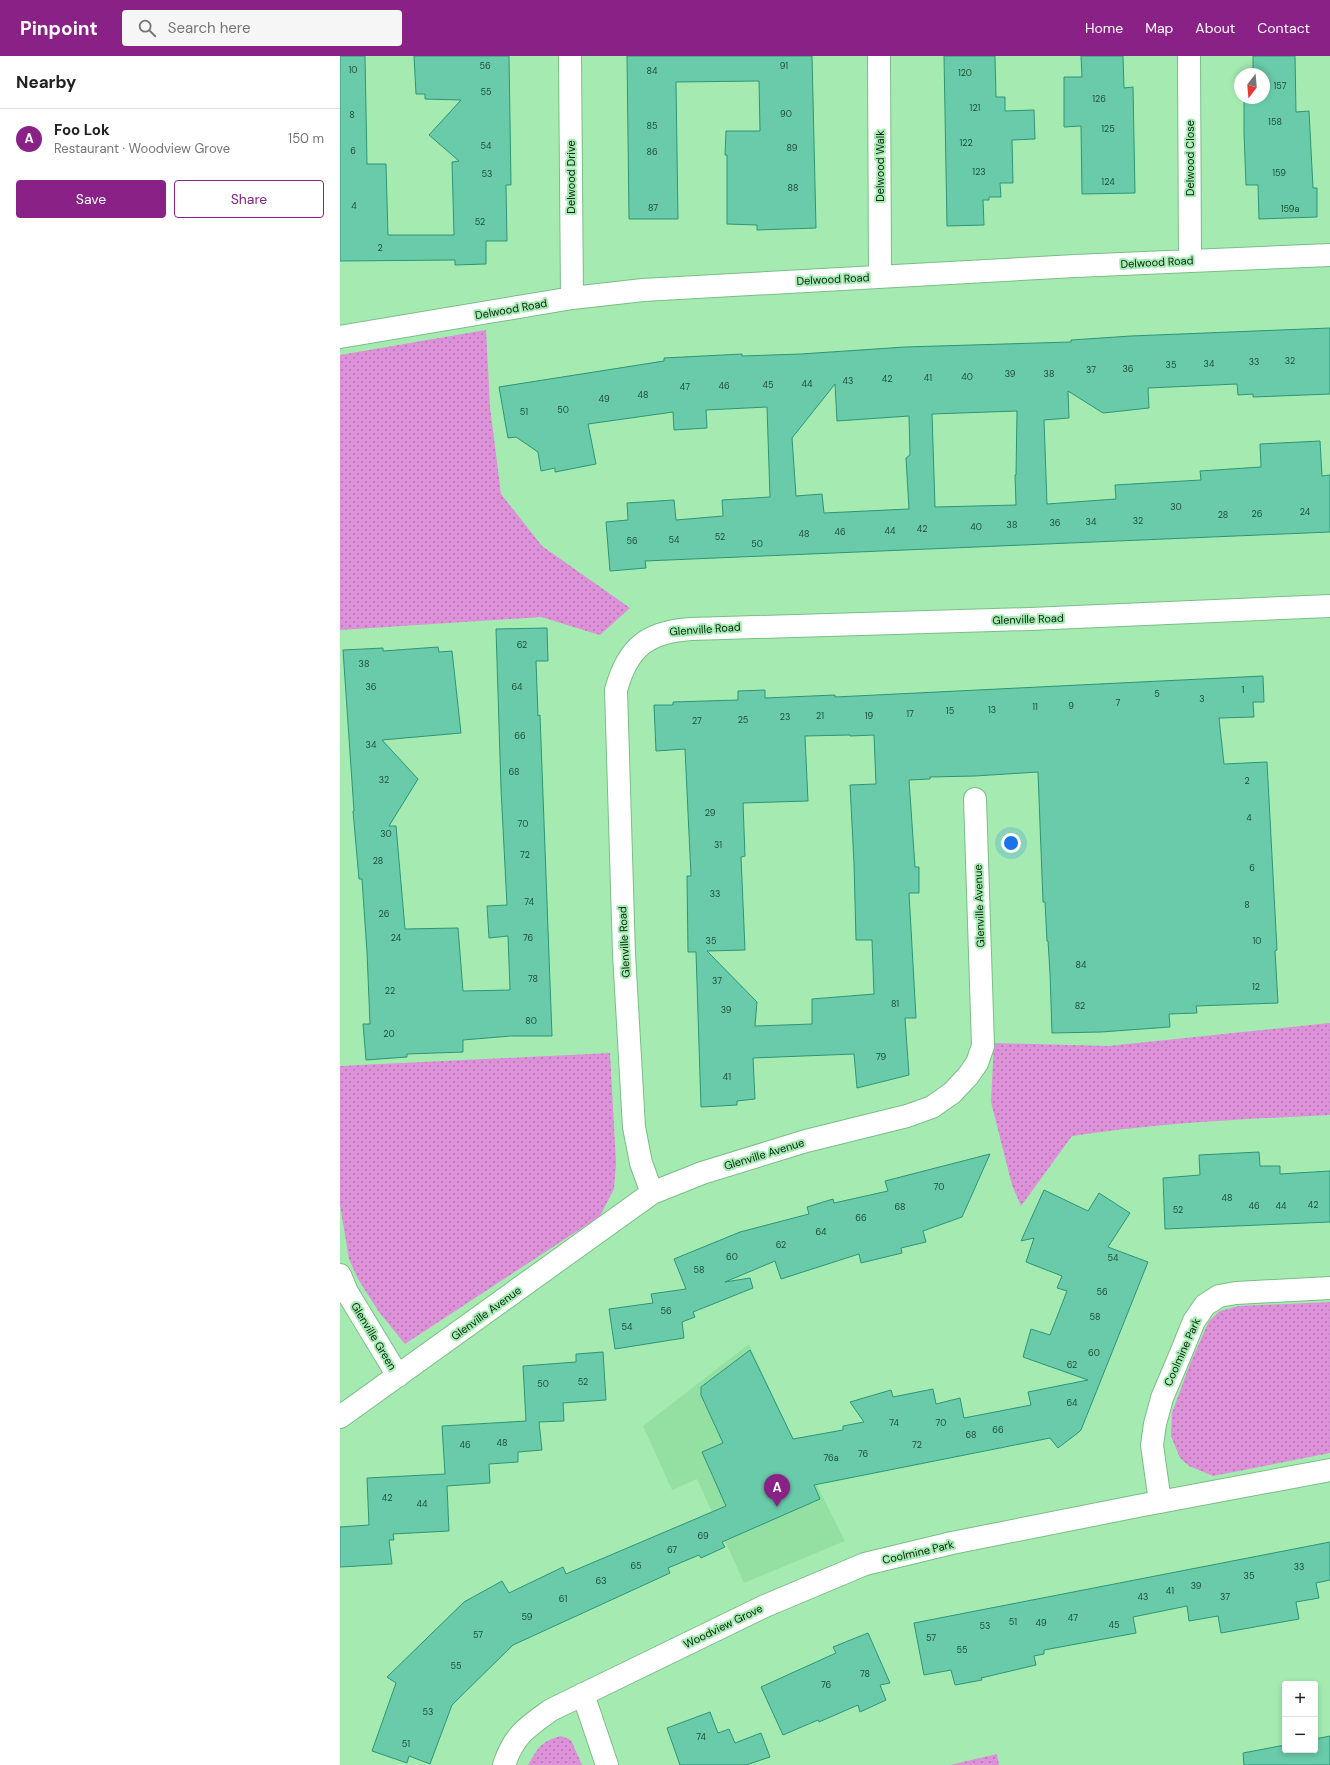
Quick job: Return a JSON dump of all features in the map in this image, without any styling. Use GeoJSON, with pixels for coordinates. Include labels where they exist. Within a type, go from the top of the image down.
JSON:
{"type":"FeatureCollection","features":[{"type":"Feature","properties":{"kind":"street","name":"Delwood Drive"},"geometry":{"type":"LineString","coordinates":[[570,56],[572,298]]}},
{"type":"Feature","properties":{"kind":"street","name":"Delwood Walk"},"geometry":{"type":"LineString","coordinates":[[879,56],[880,276]]}},
{"type":"Feature","properties":{"kind":"street","name":"Delwood Close"},"geometry":{"type":"LineString","coordinates":[[1190,56],[1190,260]]}},
{"type":"Feature","properties":{"kind":"street","name":"Delwood Road"},"geometry":{"type":"LineString","coordinates":[[340,337],[572,298],[666,288],[1190,260],[1330,255]]}},
{"type":"Feature","properties":{"kind":"street","name":"Glenville Road"},"geometry":{"type":"LineString","coordinates":[[652,1193],[641,1163],[634,1127],[624,954],[616,690],[621,672],[628,660],[649,638],[665,632],[691,628],[1020,620],[1330,606]]}},
{"type":"Feature","properties":{"kind":"street","name":"Glenville Avenue"},"geometry":{"type":"LineString","coordinates":[[340,1417],[652,1193],[702,1173],[806,1141],[907,1116],[932,1106],[952,1093],[968,1076],[977,1063],[983,1046],[975,799]]}},
{"type":"Feature","properties":{"kind":"street","name":"Glenville Green"},"geometry":{"type":"LineString","coordinates":[[340,1275],[347,1292],[398,1376]]}},
{"type":"Feature","properties":{"kind":"street","name":"Coolmine Park"},"geometry":{"type":"LineString","coordinates":[[1160,1502],[1152,1445],[1155,1424],[1162,1398],[1194,1321],[1205,1305],[1219,1296],[1236,1293],[1330,1288]]}},
{"type":"Feature","properties":{"kind":"street","name":"Coolmine Park"},"geometry":{"type":"LineString","coordinates":[[865,1564],[952,1543],[1330,1470]]}},
{"type":"Feature","properties":{"kind":"street","name":"Woodview Grove"},"geometry":{"type":"LineString","coordinates":[[504,1765],[509,1749],[518,1737],[530,1725],[551,1710],[765,1606],[865,1564]]}},
{"type":"Feature","properties":{"kind":"street"},"geometry":{"type":"LineString","coordinates":[[583,1694],[607,1765]]}},
{"type":"Feature","properties":{"kind":"shaded area"},"geometry":{"type":"Polygon","coordinates":[[[486,330],[490,407],[501,494],[542,546],[630,608],[600,635],[541,617],[340,630],[340,355],[486,330]]]}},
{"type":"Feature","properties":{"kind":"shaded area"},"geometry":{"type":"Polygon","coordinates":[[[1330,1023],[1330,1115],[1169,1125],[1072,1136],[1021,1206],[1012,1185],[991,1102],[994,1043],[1108,1046],[1330,1023]]]}},
{"type":"Feature","properties":{"kind":"shaded area"},"geometry":{"type":"Polygon","coordinates":[[[610,1053],[616,1163],[614,1189],[600,1216],[405,1344],[379,1312],[358,1279],[349,1259],[340,1205],[340,1066],[610,1053]]]}},
{"type":"Feature","properties":{"kind":"shaded area"},"geometry":{"type":"Polygon","coordinates":[[[1330,1302],[1330,1453],[1213,1476],[1189,1466],[1180,1458],[1171,1436],[1172,1413],[1190,1364],[1209,1321],[1220,1311],[1239,1306],[1330,1302]]]}},
{"type":"Feature","properties":{"kind":"shaded area"},"geometry":{"type":"Polygon","coordinates":[[[749,1344],[789,1430],[845,1541],[744,1583],[697,1479],[672,1490],[643,1426],[749,1344]]]}},
{"type":"Feature","properties":{"kind":"shaded area"},"geometry":{"type":"Polygon","coordinates":[[[561,1736],[571,1740],[582,1765],[528,1765],[544,1743],[561,1736]]]}},
{"type":"Feature","properties":{"kind":"shaded area"},"geometry":{"type":"Polygon","coordinates":[[[997,1754],[999,1765],[950,1765],[997,1754]]]}},
{"type":"Feature","properties":{"kind":"building"},"geometry":{"type":"Polygon","coordinates":[[[340,56],[365,56],[367,164],[386,164],[388,235],[454,235],[452,162],[459,161],[429,135],[461,100],[425,99],[425,94],[416,94],[414,56],[509,56],[511,185],[506,185],[507,241],[486,241],[486,264],[455,265],[455,260],[340,261],[340,56]]]}},
{"type":"Feature","properties":{"kind":"building"},"geometry":{"type":"Polygon","coordinates":[[[627,56],[812,56],[816,228],[757,230],[757,225],[727,224],[727,155],[725,155],[726,131],[760,131],[759,81],[676,82],[678,219],[629,219],[627,56]]]}},
{"type":"Feature","properties":{"kind":"building"},"geometry":{"type":"Polygon","coordinates":[[[944,56],[995,56],[996,97],[1005,97],[1005,111],[1034,110],[1035,139],[1012,140],[1013,183],[1000,183],[1001,197],[989,197],[989,200],[983,200],[984,225],[947,226],[944,56]]]}},
{"type":"Feature","properties":{"kind":"building"},"geometry":{"type":"Polygon","coordinates":[[[1081,56],[1123,56],[1124,88],[1133,87],[1135,193],[1082,194],[1081,126],[1064,127],[1064,77],[1082,77],[1081,56]]]}},
{"type":"Feature","properties":{"kind":"building"},"geometry":{"type":"Polygon","coordinates":[[[1253,56],[1295,56],[1296,112],[1309,111],[1313,188],[1317,188],[1317,217],[1259,219],[1258,185],[1246,185],[1244,104],[1270,104],[1270,68],[1253,68],[1253,56]]]}},
{"type":"Feature","properties":{"kind":"building"},"geometry":{"type":"Polygon","coordinates":[[[1330,328],[1330,394],[1253,397],[1253,394],[1238,395],[1237,384],[1148,388],[1149,408],[1103,413],[1068,391],[1069,418],[1044,420],[1047,504],[1116,499],[1115,485],[1201,480],[1200,471],[1261,467],[1260,444],[1320,441],[1322,476],[1330,475],[1330,532],[645,561],[646,568],[610,571],[606,522],[628,520],[627,503],[674,500],[676,520],[723,516],[722,500],[770,497],[767,407],[706,410],[707,428],[674,430],[673,412],[588,424],[596,464],[555,472],[555,468],[541,471],[538,452],[516,437],[508,438],[499,387],[664,361],[664,358],[742,354],[742,356],[801,354],[905,347],[1071,342],[1071,340],[1131,336],[1330,328]],[[835,384],[792,438],[796,496],[822,494],[824,513],[909,509],[906,458],[910,455],[909,416],[837,421],[835,384]],[[1017,411],[932,414],[935,507],[1016,505],[1015,475],[1017,411]]]}},
{"type":"Feature","properties":{"kind":"building"},"geometry":{"type":"Polygon","coordinates":[[[547,628],[548,661],[536,661],[538,716],[540,715],[552,1036],[511,1036],[463,1040],[463,1052],[407,1054],[407,1057],[366,1060],[363,1024],[370,1024],[367,952],[362,879],[359,879],[353,811],[343,650],[383,648],[383,651],[438,647],[439,652],[452,651],[461,733],[382,740],[418,779],[389,826],[396,826],[405,929],[458,928],[463,991],[510,990],[508,936],[489,938],[487,906],[507,905],[501,789],[496,629],[547,628]]]}},
{"type":"Feature","properties":{"kind":"building"},"geometry":{"type":"Polygon","coordinates":[[[1263,676],[1264,702],[1253,702],[1254,717],[1219,718],[1224,764],[1267,762],[1277,950],[1275,951],[1278,1003],[1196,1006],[1197,1013],[1169,1014],[1170,1027],[1101,1032],[1052,1033],[1048,941],[1045,902],[1043,902],[1038,772],[930,777],[930,779],[909,780],[915,867],[919,867],[919,893],[909,893],[916,1018],[905,1018],[909,1075],[857,1088],[854,1054],[753,1058],[755,1099],[737,1101],[737,1105],[701,1107],[696,952],[688,952],[687,876],[691,876],[685,749],[656,751],[654,705],[673,705],[673,702],[738,700],[738,691],[765,690],[765,698],[835,695],[835,697],[1263,676]],[[874,735],[805,736],[808,801],[743,803],[745,856],[741,857],[745,950],[707,951],[757,1002],[755,1026],[812,1024],[812,999],[874,994],[872,940],[856,940],[850,785],[876,784],[874,735]]]}},
{"type":"Feature","properties":{"kind":"building"},"geometry":{"type":"Polygon","coordinates":[[[1259,1152],[1260,1166],[1280,1166],[1280,1174],[1330,1171],[1330,1222],[1165,1229],[1163,1178],[1200,1175],[1199,1155],[1259,1152]]]}},
{"type":"Feature","properties":{"kind":"building"},"geometry":{"type":"Polygon","coordinates":[[[990,1154],[962,1217],[923,1231],[926,1242],[901,1248],[902,1253],[861,1263],[859,1254],[781,1279],[775,1261],[725,1282],[750,1278],[753,1288],[693,1312],[695,1317],[682,1322],[684,1338],[615,1349],[609,1309],[653,1303],[651,1294],[686,1289],[674,1259],[740,1232],[809,1214],[807,1207],[833,1199],[834,1203],[888,1191],[885,1181],[990,1154]]]}},
{"type":"Feature","properties":{"kind":"building"},"geometry":{"type":"Polygon","coordinates":[[[1044,1190],[1088,1211],[1099,1193],[1130,1213],[1108,1247],[1148,1262],[1079,1432],[1058,1448],[1050,1438],[814,1485],[820,1499],[722,1542],[725,1547],[701,1558],[699,1555],[668,1568],[670,1573],[513,1645],[452,1705],[430,1764],[409,1756],[407,1763],[372,1751],[396,1683],[387,1677],[464,1602],[502,1581],[509,1593],[563,1567],[566,1574],[726,1506],[702,1452],[723,1443],[701,1395],[701,1387],[750,1350],[793,1439],[843,1430],[843,1426],[864,1422],[850,1402],[891,1390],[893,1397],[933,1389],[936,1404],[960,1398],[964,1418],[1031,1405],[1028,1392],[1088,1380],[1023,1357],[1031,1329],[1050,1335],[1067,1291],[1057,1288],[1062,1276],[1026,1262],[1034,1238],[1021,1241],[1044,1190]]]}},
{"type":"Feature","properties":{"kind":"building"},"geometry":{"type":"Polygon","coordinates":[[[603,1352],[606,1400],[563,1403],[564,1421],[539,1422],[542,1450],[518,1452],[518,1462],[489,1464],[490,1483],[447,1486],[449,1531],[393,1534],[394,1540],[389,1540],[392,1564],[340,1567],[340,1527],[369,1525],[367,1478],[445,1474],[442,1426],[526,1421],[523,1366],[576,1362],[576,1354],[603,1352]]]}},
{"type":"Feature","properties":{"kind":"building"},"geometry":{"type":"Polygon","coordinates":[[[1330,1542],[1330,1580],[1316,1583],[1319,1598],[1296,1602],[1299,1619],[1221,1633],[1218,1616],[1189,1621],[1187,1606],[1133,1617],[1136,1633],[1044,1650],[1044,1654],[1034,1656],[1036,1665],[981,1678],[982,1680],[955,1685],[951,1670],[924,1675],[914,1623],[1330,1542]]]}},
{"type":"Feature","properties":{"kind":"building"},"geometry":{"type":"Polygon","coordinates":[[[868,1633],[890,1683],[880,1685],[886,1700],[860,1712],[858,1705],[819,1722],[818,1720],[783,1735],[761,1687],[836,1653],[833,1647],[868,1633]]]}},
{"type":"Feature","properties":{"kind":"building"},"geometry":{"type":"Polygon","coordinates":[[[710,1712],[718,1733],[729,1729],[735,1743],[761,1733],[770,1757],[746,1765],[680,1765],[667,1728],[710,1712]]]}},
{"type":"Feature","properties":{"kind":"building"},"geometry":{"type":"Polygon","coordinates":[[[1330,1736],[1330,1765],[1244,1765],[1243,1753],[1282,1746],[1282,1753],[1318,1753],[1318,1738],[1330,1736]]]}},
{"type":"Feature","properties":{"kind":"place","name":"Foo Lok"},"geometry":{"type":"Point","coordinates":[777,1507]}}]}
